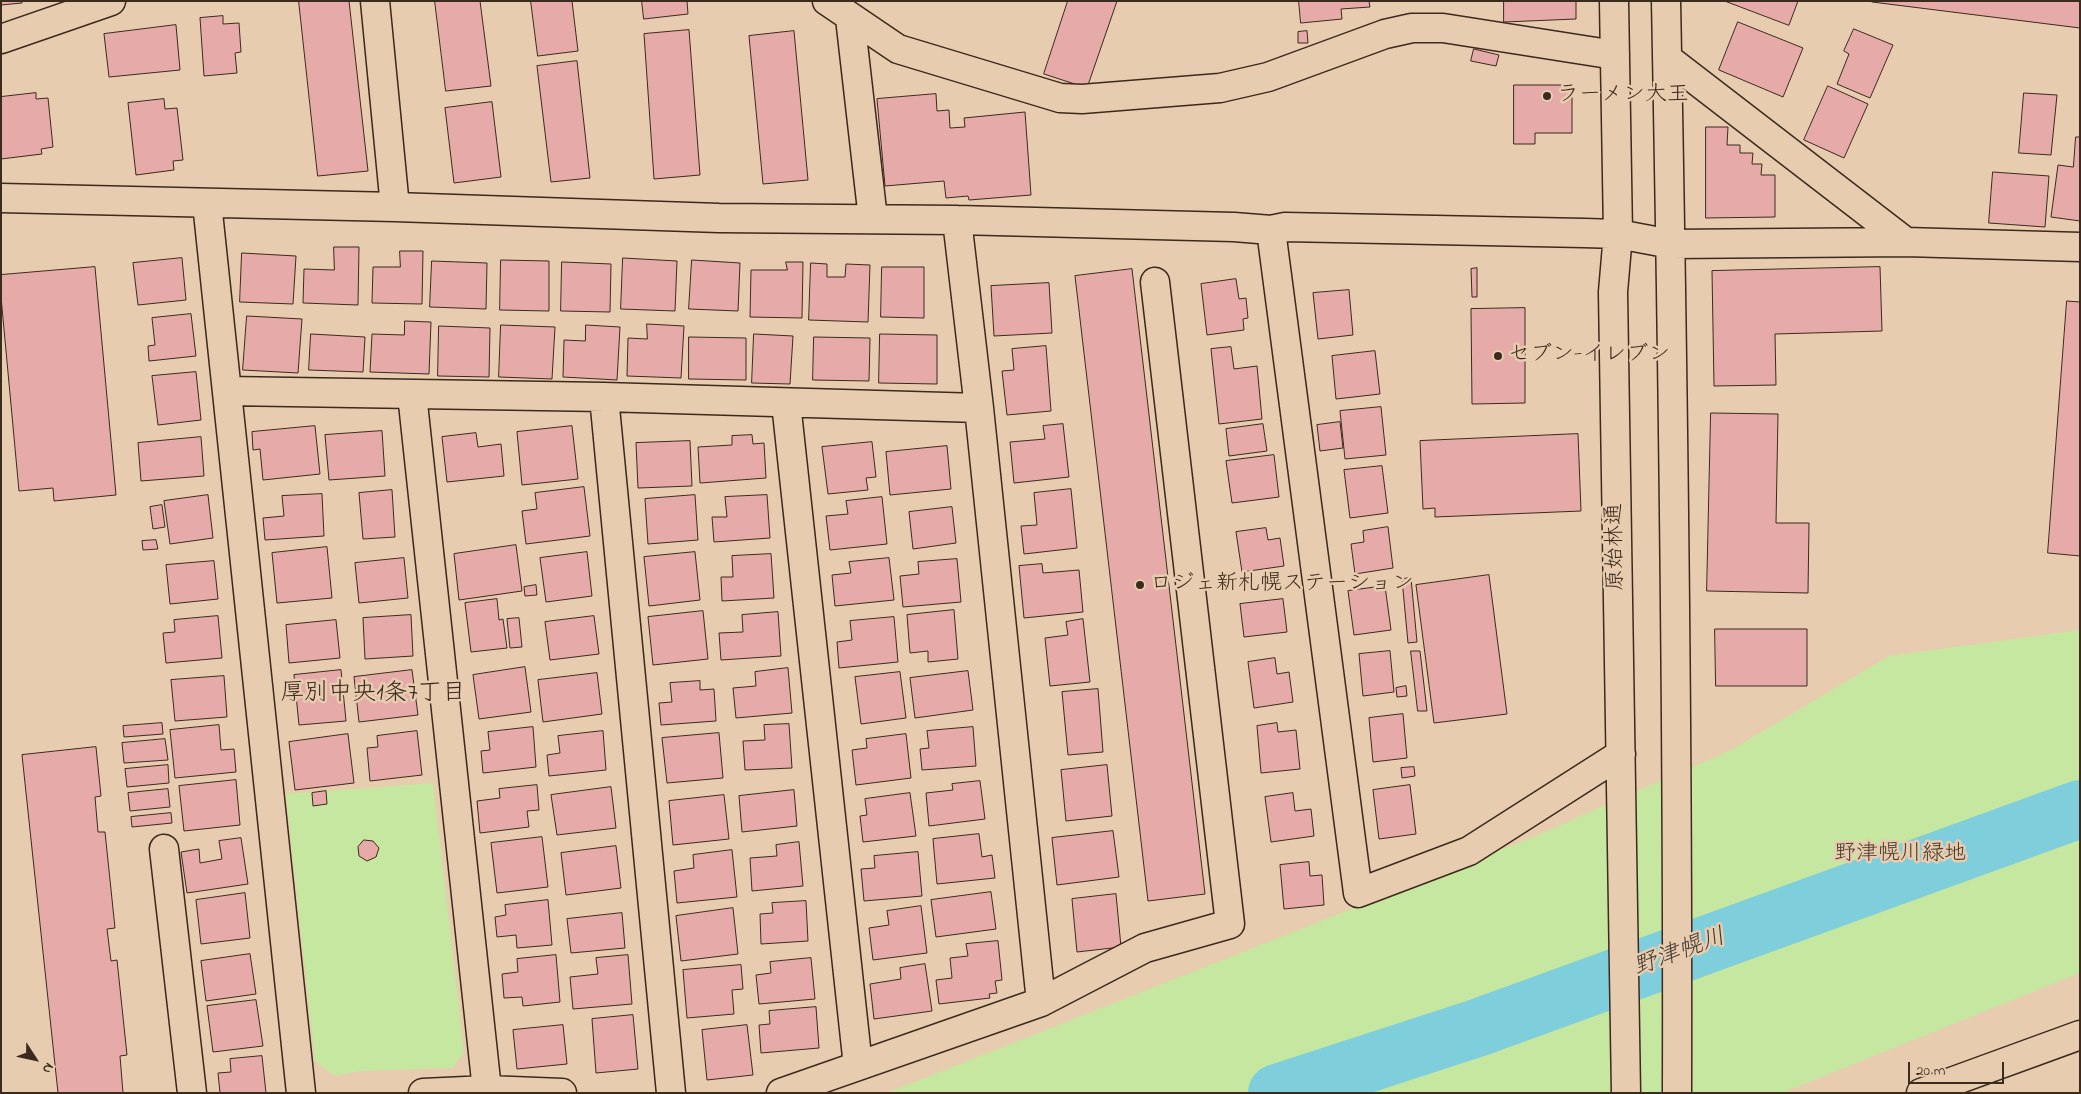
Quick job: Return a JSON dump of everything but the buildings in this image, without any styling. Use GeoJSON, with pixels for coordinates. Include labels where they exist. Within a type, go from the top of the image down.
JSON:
{"type":"FeatureCollection","features":[{"type":"Feature","properties":{"kind":"street"},"geometry":{"type":"LineString","coordinates":[[1,39],[57,10],[111,1]]}},
{"type":"Feature","properties":{"kind":"street"},"geometry":{"type":"LineString","coordinates":[[375,1],[395,207]]}},
{"type":"Feature","properties":{"kind":"street"},"geometry":{"type":"LineString","coordinates":[[828,1],[850,18],[898,49],[1060,98],[1082,99],[1220,88],[1268,78],[1385,34],[1412,28],[1443,28],[1615,55]]}},
{"type":"Feature","properties":{"kind":"street","name":"原始林通"},"geometry":{"type":"LineString","coordinates":[[1614,1],[1618,234],[1613,292],[1626,1093]]}},
{"type":"Feature","properties":{"kind":"street"},"geometry":{"type":"LineString","coordinates":[[1666,1],[1678,832],[1676,1093]]}},
{"type":"Feature","properties":{"kind":"street"},"geometry":{"type":"LineString","coordinates":[[850,18],[873,219]]}},
{"type":"Feature","properties":{"kind":"street"},"geometry":{"type":"LineString","coordinates":[[1667,58],[1906,242]]}},
{"type":"Feature","properties":{"kind":"street"},"geometry":{"type":"LineString","coordinates":[[1,198],[395,207],[709,218],[957,220],[1234,226],[1271,230],[1285,227],[1618,234],[1670,244],[1906,242],[2080,248]]}},
{"type":"Feature","properties":{"kind":"street"},"geometry":{"type":"LineString","coordinates":[[207,203],[301,1093]]}},
{"type":"Feature","properties":{"kind":"street"},"geometry":{"type":"LineString","coordinates":[[957,220],[979,408],[1041,1002]]}},
{"type":"Feature","properties":{"kind":"street"},"geometry":{"type":"LineString","coordinates":[[1271,230],[1358,893],[1469,851],[1621,754]]}},
{"type":"Feature","properties":{"kind":"street"},"geometry":{"type":"LineString","coordinates":[[781,1093],[1041,1002],[1145,948],[1230,924],[1155,282]]}},
{"type":"Feature","properties":{"kind":"street"},"geometry":{"type":"LineString","coordinates":[[227,391],[604,397],[979,408]]}},
{"type":"Feature","properties":{"kind":"street"},"geometry":{"type":"LineString","coordinates":[[412,394],[487,1090]]}},
{"type":"Feature","properties":{"kind":"street"},"geometry":{"type":"LineString","coordinates":[[604,397],[672,1093]]}},
{"type":"Feature","properties":{"kind":"street"},"geometry":{"type":"LineString","coordinates":[[786,403],[858,1066]]}},
{"type":"Feature","properties":{"kind":"street"},"geometry":{"type":"LineString","coordinates":[[164,849],[192,1093]]}},
{"type":"Feature","properties":{"kind":"street"},"geometry":{"type":"LineString","coordinates":[[1921,1093],[2080,1035]]}},
{"type":"Feature","properties":{"kind":"street"},"geometry":{"type":"LineString","coordinates":[[423,1093],[487,1090],[562,1093]]}},
{"type":"Feature","properties":{"kind":"green space","name":"野津幌川緑地"},"geometry":{"type":"Polygon","coordinates":[[[2080,630],[2080,973],[1782,1093],[887,1093],[1533,837],[1731,750],[1889,656],[2080,630]]]}},
{"type":"Feature","properties":{"kind":"green space"},"geometry":{"type":"Polygon","coordinates":[[[433,783],[464,1052],[453,1068],[361,1071],[335,1076],[315,1061],[286,794],[433,783]]]}},
{"type":"Feature","properties":{"kind":"waterway","name":"野津幌川"},"geometry":{"type":"LineString","coordinates":[[1277,1093],[1477,1028],[2080,809]]}},
{"type":"Feature","properties":{"kind":"place","name":"ラーメン大王"},"geometry":{"type":"Point","coordinates":[1547,96]}},
{"type":"Feature","properties":{"kind":"place","name":"セブン-イレブン"},"geometry":{"type":"Point","coordinates":[1498,356]}},
{"type":"Feature","properties":{"kind":"place","name":"ロジェ新札幌ステーション"},"geometry":{"type":"Point","coordinates":[1140,585]}},
{"type":"Feature","properties":{"kind":"district","name":"厚別中央1条7丁目"},"geometry":{"type":"Point","coordinates":[373,695]}}]}
